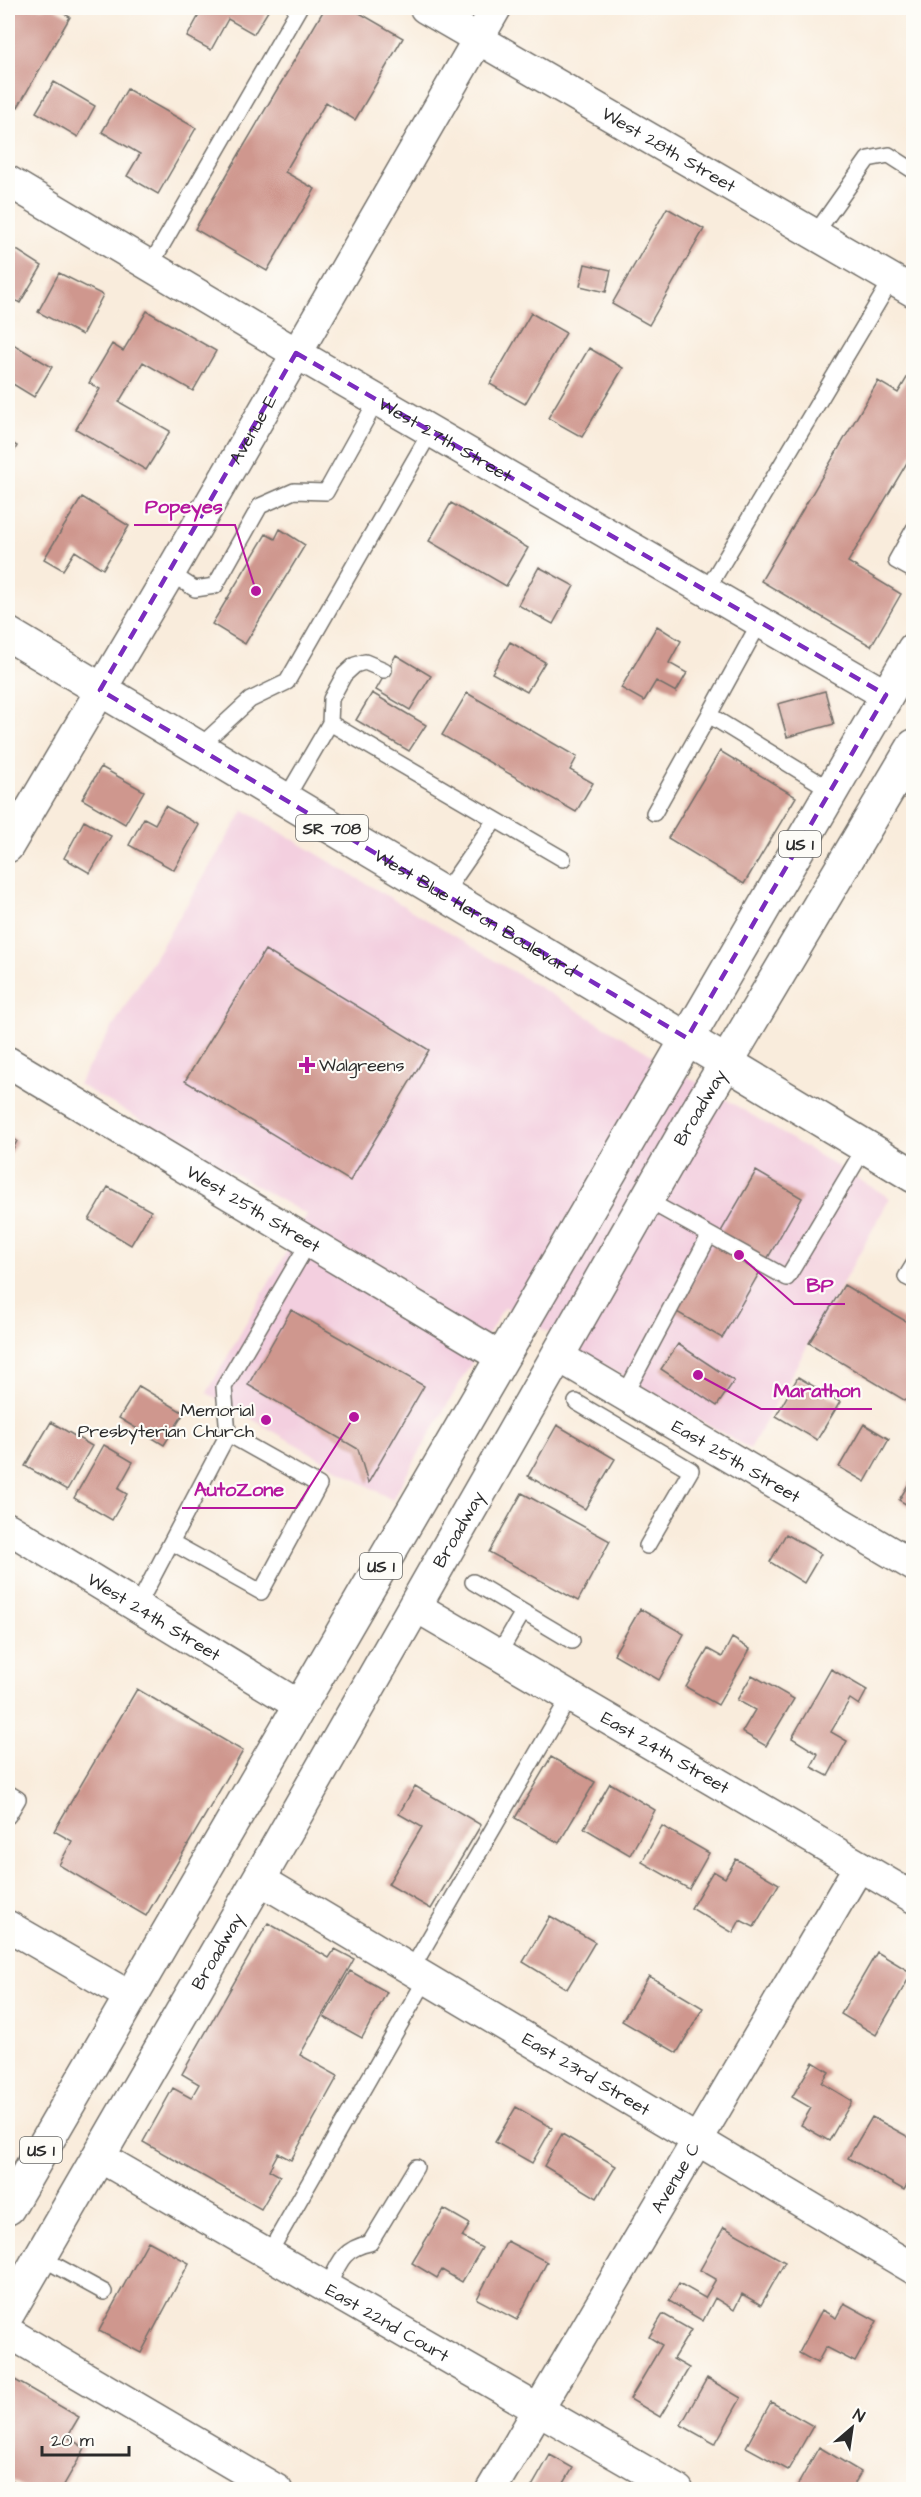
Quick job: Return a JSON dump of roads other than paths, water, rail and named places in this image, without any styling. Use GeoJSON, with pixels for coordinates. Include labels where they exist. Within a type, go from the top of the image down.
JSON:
{"type":"FeatureCollection","features":[{"type":"Feature","properties":{"kind":"main road","name":"West Blue Heron Boulevard"},"geometry":{"type":"LineString","coordinates":[[8,634],[443,895],[687,1038],[914,1176]]}},
{"type":"Feature","properties":{"kind":"main road","name":"US 1"},"geometry":{"type":"LineString","coordinates":[[8,2208],[914,648]]}},
{"type":"Feature","properties":{"kind":"main road","name":"Broadway"},"geometry":{"type":"LineString","coordinates":[[8,2313],[259,1880],[647,1200],[914,746]]}},
{"type":"Feature","properties":{"kind":"street","name":"West 28th Street"},"geometry":{"type":"LineString","coordinates":[[425,8],[903,286]]}},
{"type":"Feature","properties":{"kind":"street","name":"Avenue E"},"geometry":{"type":"LineString","coordinates":[[8,847],[170,573],[496,8]]}},
{"type":"Feature","properties":{"kind":"street","name":"West 27th Street"},"geometry":{"type":"LineString","coordinates":[[8,181],[296,353],[886,696]]}},
{"type":"Feature","properties":{"kind":"street","name":"West 25th Street"},"geometry":{"type":"LineString","coordinates":[[8,1062],[501,1357]]}},
{"type":"Feature","properties":{"kind":"street","name":"East 25th Street"},"geometry":{"type":"LineString","coordinates":[[558,1356],[914,1566]]}},
{"type":"Feature","properties":{"kind":"street","name":"West 24th Street"},"geometry":{"type":"LineString","coordinates":[[8,1528],[300,1706]]}},
{"type":"Feature","properties":{"kind":"street","name":"East 24th Street"},"geometry":{"type":"LineString","coordinates":[[415,1606],[914,1898]]}},
{"type":"Feature","properties":{"kind":"street","name":"Avenue C"},"geometry":{"type":"LineString","coordinates":[[491,2490],[859,1866]]}},
{"type":"Feature","properties":{"kind":"street","name":"East 23rd Street"},"geometry":{"type":"LineString","coordinates":[[259,1880],[914,2269]]}},
{"type":"Feature","properties":{"kind":"street"},"geometry":{"type":"LineString","coordinates":[[8,1926],[131,1997]]}},
{"type":"Feature","properties":{"kind":"street","name":"East 22nd Court"},"geometry":{"type":"LineString","coordinates":[[98,2156],[678,2490]]}},
{"type":"Feature","properties":{"kind":"street"},"geometry":{"type":"LineString","coordinates":[[8,2332],[277,2490]]}},
{"type":"Feature","properties":{"kind":"lane"},"geometry":{"type":"LineString","coordinates":[[150,266],[299,8]]}},
{"type":"Feature","properties":{"kind":"lane"},"geometry":{"type":"LineString","coordinates":[[815,234],[868,159],[890,155],[914,171]]}},
{"type":"Feature","properties":{"kind":"lane"},"geometry":{"type":"LineString","coordinates":[[706,591],[903,286]]}},
{"type":"Feature","properties":{"kind":"lane"},"geometry":{"type":"LineString","coordinates":[[170,573],[195,589],[214,586],[260,506],[294,491],[326,492],[377,400]]}},
{"type":"Feature","properties":{"kind":"lane"},"geometry":{"type":"LineString","coordinates":[[198,748],[250,700],[287,681],[431,431]]}},
{"type":"Feature","properties":{"kind":"lane"},"geometry":{"type":"LineString","coordinates":[[914,529],[896,561],[914,571]]}},
{"type":"Feature","properties":{"kind":"lane"},"geometry":{"type":"LineString","coordinates":[[654,813],[760,622]]}},
{"type":"Feature","properties":{"kind":"lane"},"geometry":{"type":"LineString","coordinates":[[285,800],[330,723],[331,699],[344,675],[355,665],[365,662],[384,670]]}},
{"type":"Feature","properties":{"kind":"lane"},"geometry":{"type":"LineString","coordinates":[[709,716],[831,790]]}},
{"type":"Feature","properties":{"kind":"lane"},"geometry":{"type":"LineString","coordinates":[[330,723],[562,859]]}},
{"type":"Feature","properties":{"kind":"lane"},"geometry":{"type":"LineString","coordinates":[[443,895],[495,820]]}},
{"type":"Feature","properties":{"kind":"lane"},"geometry":{"type":"LineString","coordinates":[[647,1200],[787,1278],[865,1147]]}},
{"type":"Feature","properties":{"kind":"lane"},"geometry":{"type":"LineString","coordinates":[[625,1395],[709,1236]]}},
{"type":"Feature","properties":{"kind":"lane"},"geometry":{"type":"LineString","coordinates":[[137,1607],[228,1434],[224,1387],[309,1242]]}},
{"type":"Feature","properties":{"kind":"lane"},"geometry":{"type":"LineString","coordinates":[[914,1263],[906,1277],[914,1281]]}},
{"type":"Feature","properties":{"kind":"lane"},"geometry":{"type":"LineString","coordinates":[[576,1402],[691,1470]]}},
{"type":"Feature","properties":{"kind":"lane"},"geometry":{"type":"LineString","coordinates":[[173,1542],[261,1592],[319,1485],[228,1434]]}},
{"type":"Feature","properties":{"kind":"lane"},"geometry":{"type":"LineString","coordinates":[[647,1546],[707,1443]]}},
{"type":"Feature","properties":{"kind":"lane"},"geometry":{"type":"LineString","coordinates":[[473,1582],[572,1641]]}},
{"type":"Feature","properties":{"kind":"lane"},"geometry":{"type":"LineString","coordinates":[[498,1655],[523,1612]]}},
{"type":"Feature","properties":{"kind":"lane"},"geometry":{"type":"LineString","coordinates":[[269,2253],[570,1696]]}},
{"type":"Feature","properties":{"kind":"lane"},"geometry":{"type":"LineString","coordinates":[[8,1792],[18,1799],[8,1816]]}},
{"type":"Feature","properties":{"kind":"lane"},"geometry":{"type":"LineString","coordinates":[[328,2287],[342,2257],[356,2246],[370,2243],[416,2167]]}},
{"type":"Feature","properties":{"kind":"lane"},"geometry":{"type":"LineString","coordinates":[[40,2257],[104,2292]]}},
{"type":"Feature","properties":{"kind":"place","name":"Popeyes"},"geometry":{"type":"Point","coordinates":[256,591]}},
{"type":"Feature","properties":{"kind":"place","name":"Walgreens"},"geometry":{"type":"Point","coordinates":[307,1065]}},
{"type":"Feature","properties":{"kind":"place","name":"BP"},"geometry":{"type":"Point","coordinates":[739,1255]}},
{"type":"Feature","properties":{"kind":"place","name":"Marathon"},"geometry":{"type":"Point","coordinates":[698,1375]}},
{"type":"Feature","properties":{"kind":"place","name":"AutoZone"},"geometry":{"type":"Point","coordinates":[354,1417]}},
{"type":"Feature","properties":{"kind":"place","name":"Memorial Presbyterian Church"},"geometry":{"type":"Point","coordinates":[266,1420]}}]}
